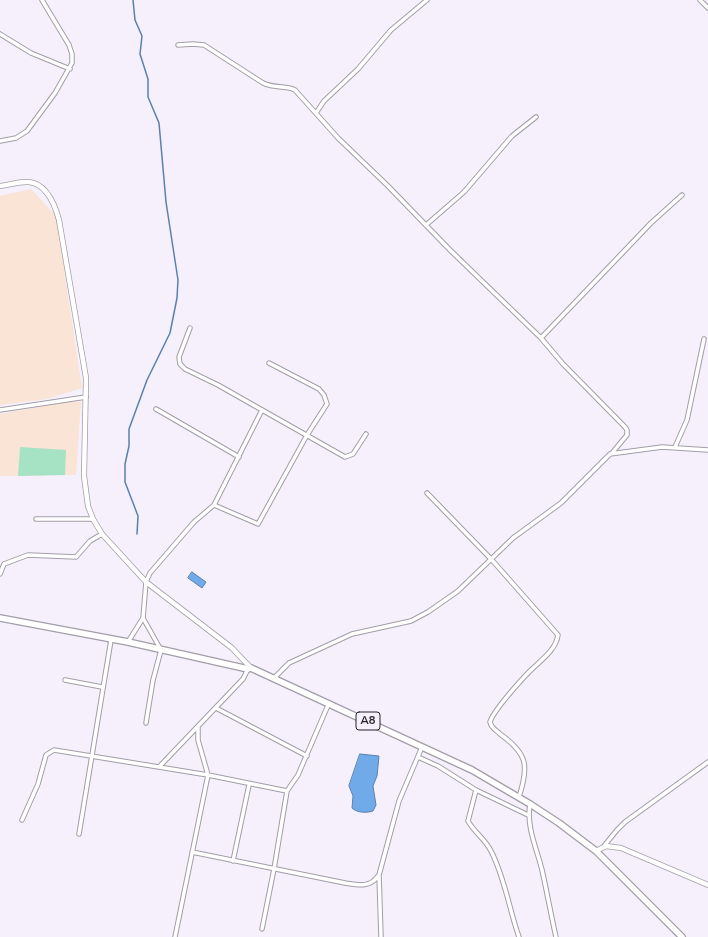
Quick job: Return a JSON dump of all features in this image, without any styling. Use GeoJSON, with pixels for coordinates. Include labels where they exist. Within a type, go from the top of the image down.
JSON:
{"type":"FeatureCollection","features":[{"type":"Feature","properties":{"kind":"main road","name":"A8"},"geometry":{"type":"LineString","coordinates":[[0,618],[128,642],[250,668],[329,703],[472,770],[519,797],[559,823],[596,851],[682,937]]}},
{"type":"Feature","properties":{"kind":"street"},"geometry":{"type":"LineString","coordinates":[[0,141],[16,138],[26,131],[55,92],[70,69],[72,63],[71,50],[42,0]]}},
{"type":"Feature","properties":{"kind":"street"},"geometry":{"type":"LineString","coordinates":[[316,113],[324,101],[358,69],[391,30],[427,0]]}},
{"type":"Feature","properties":{"kind":"street"},"geometry":{"type":"LineString","coordinates":[[700,0],[708,8]]}},
{"type":"Feature","properties":{"kind":"street"},"geometry":{"type":"LineString","coordinates":[[0,34],[31,54],[70,69]]}},
{"type":"Feature","properties":{"kind":"street"},"geometry":{"type":"LineString","coordinates":[[178,46],[193,44],[204,45],[262,84],[272,87],[293,88],[338,138],[387,185],[499,299],[541,338],[563,364],[627,430],[627,435],[612,453],[603,460],[561,503],[513,538],[492,560],[458,591],[418,619],[352,634],[289,663],[274,678]]}},
{"type":"Feature","properties":{"kind":"street"},"geometry":{"type":"LineString","coordinates":[[426,225],[461,195],[512,136],[536,117]]}},
{"type":"Feature","properties":{"kind":"street"},"geometry":{"type":"LineString","coordinates":[[0,186],[28,182],[38,185],[50,197],[56,208],[82,348],[87,389],[84,476],[88,506],[93,520],[102,534],[146,582],[232,648],[250,668],[244,679],[159,767]]}},
{"type":"Feature","properties":{"kind":"street"},"geometry":{"type":"LineString","coordinates":[[541,338],[651,223],[682,195]]}},
{"type":"Feature","properties":{"kind":"street"},"geometry":{"type":"LineString","coordinates":[[190,328],[180,354],[179,360],[182,366],[348,457],[353,454],[366,434]]}},
{"type":"Feature","properties":{"kind":"street"},"geometry":{"type":"LineString","coordinates":[[676,447],[687,420],[704,339]]}},
{"type":"Feature","properties":{"kind":"street"},"geometry":{"type":"LineString","coordinates":[[214,505],[258,524],[307,435],[327,404],[324,395],[318,389],[269,364]]}},
{"type":"Feature","properties":{"kind":"street"},"geometry":{"type":"LineString","coordinates":[[0,410],[86,397]]}},
{"type":"Feature","properties":{"kind":"street"},"geometry":{"type":"LineString","coordinates":[[156,409],[239,457]]}},
{"type":"Feature","properties":{"kind":"street"},"geometry":{"type":"LineString","coordinates":[[128,642],[143,618],[146,582],[150,573],[160,559],[194,522],[214,505],[262,410]]}},
{"type":"Feature","properties":{"kind":"street"},"geometry":{"type":"LineString","coordinates":[[612,453],[676,447],[708,450]]}},
{"type":"Feature","properties":{"kind":"street"},"geometry":{"type":"LineString","coordinates":[[427,493],[492,560],[558,635],[552,649],[529,672],[495,713],[490,722],[494,729],[513,744],[525,763],[524,781],[519,797]]}},
{"type":"Feature","properties":{"kind":"street"},"geometry":{"type":"LineString","coordinates":[[36,519],[93,520]]}},
{"type":"Feature","properties":{"kind":"street"},"geometry":{"type":"LineString","coordinates":[[0,574],[4,564],[23,556],[76,557],[90,540],[102,534]]}},
{"type":"Feature","properties":{"kind":"street"},"geometry":{"type":"LineString","coordinates":[[143,618],[161,650],[153,680],[146,723]]}},
{"type":"Feature","properties":{"kind":"street"},"geometry":{"type":"LineString","coordinates":[[79,834],[102,687],[111,640]]}},
{"type":"Feature","properties":{"kind":"street"},"geometry":{"type":"LineString","coordinates":[[65,680],[102,687]]}},
{"type":"Feature","properties":{"kind":"street"},"geometry":{"type":"LineString","coordinates":[[262,929],[287,791],[297,778],[329,703]]}},
{"type":"Feature","properties":{"kind":"street"},"geometry":{"type":"LineString","coordinates":[[216,708],[307,756]]}},
{"type":"Feature","properties":{"kind":"street"},"geometry":{"type":"LineString","coordinates":[[175,937],[208,775],[198,740],[198,727]]}},
{"type":"Feature","properties":{"kind":"street"},"geometry":{"type":"LineString","coordinates":[[381,937],[379,875],[399,802],[422,747]]}},
{"type":"Feature","properties":{"kind":"street"},"geometry":{"type":"LineString","coordinates":[[22,820],[38,784],[49,752],[54,750],[208,775],[249,785],[287,791]]}},
{"type":"Feature","properties":{"kind":"street"},"geometry":{"type":"LineString","coordinates":[[418,757],[438,766],[476,790],[528,815]]}},
{"type":"Feature","properties":{"kind":"street"},"geometry":{"type":"LineString","coordinates":[[596,851],[604,846],[625,822],[708,762]]}},
{"type":"Feature","properties":{"kind":"street"},"geometry":{"type":"LineString","coordinates":[[233,861],[249,785]]}},
{"type":"Feature","properties":{"kind":"street"},"geometry":{"type":"LineString","coordinates":[[476,790],[468,821],[485,841],[491,852],[510,903],[519,937]]}},
{"type":"Feature","properties":{"kind":"street"},"geometry":{"type":"LineString","coordinates":[[530,804],[528,815],[556,937]]}},
{"type":"Feature","properties":{"kind":"street"},"geometry":{"type":"LineString","coordinates":[[604,846],[621,848],[708,886]]}},
{"type":"Feature","properties":{"kind":"street"},"geometry":{"type":"LineString","coordinates":[[192,852],[345,883],[363,885],[372,883],[379,875]]}},
{"type":"Feature","properties":{"kind":"shaded area"},"geometry":{"type":"Polygon","coordinates":[[[31,189],[56,216],[82,388],[47,399],[0,405],[0,196],[31,189]]]}},
{"type":"Feature","properties":{"kind":"shaded area"},"geometry":{"type":"Polygon","coordinates":[[[67,402],[81,402],[76,475],[0,476],[0,414],[67,402]]]}},
{"type":"Feature","properties":{"kind":"green space"},"geometry":{"type":"Polygon","coordinates":[[[20,447],[66,450],[65,475],[18,476],[20,447]]]}},
{"type":"Feature","properties":{"kind":"water"},"geometry":{"type":"Polygon","coordinates":[[[192,572],[206,582],[202,588],[188,578],[192,572]]]}},
{"type":"Feature","properties":{"kind":"water"},"geometry":{"type":"Polygon","coordinates":[[[360,754],[379,756],[377,776],[373,786],[376,805],[371,812],[359,812],[352,808],[353,796],[349,786],[360,754]]]}},
{"type":"Feature","properties":{"kind":"waterway"},"geometry":{"type":"LineString","coordinates":[[133,0],[135,20],[142,36],[140,54],[148,79],[148,97],[159,123],[166,202],[178,280],[177,298],[170,333],[147,380],[129,429],[129,446],[125,464],[125,482],[138,516],[137,534]]}}]}
